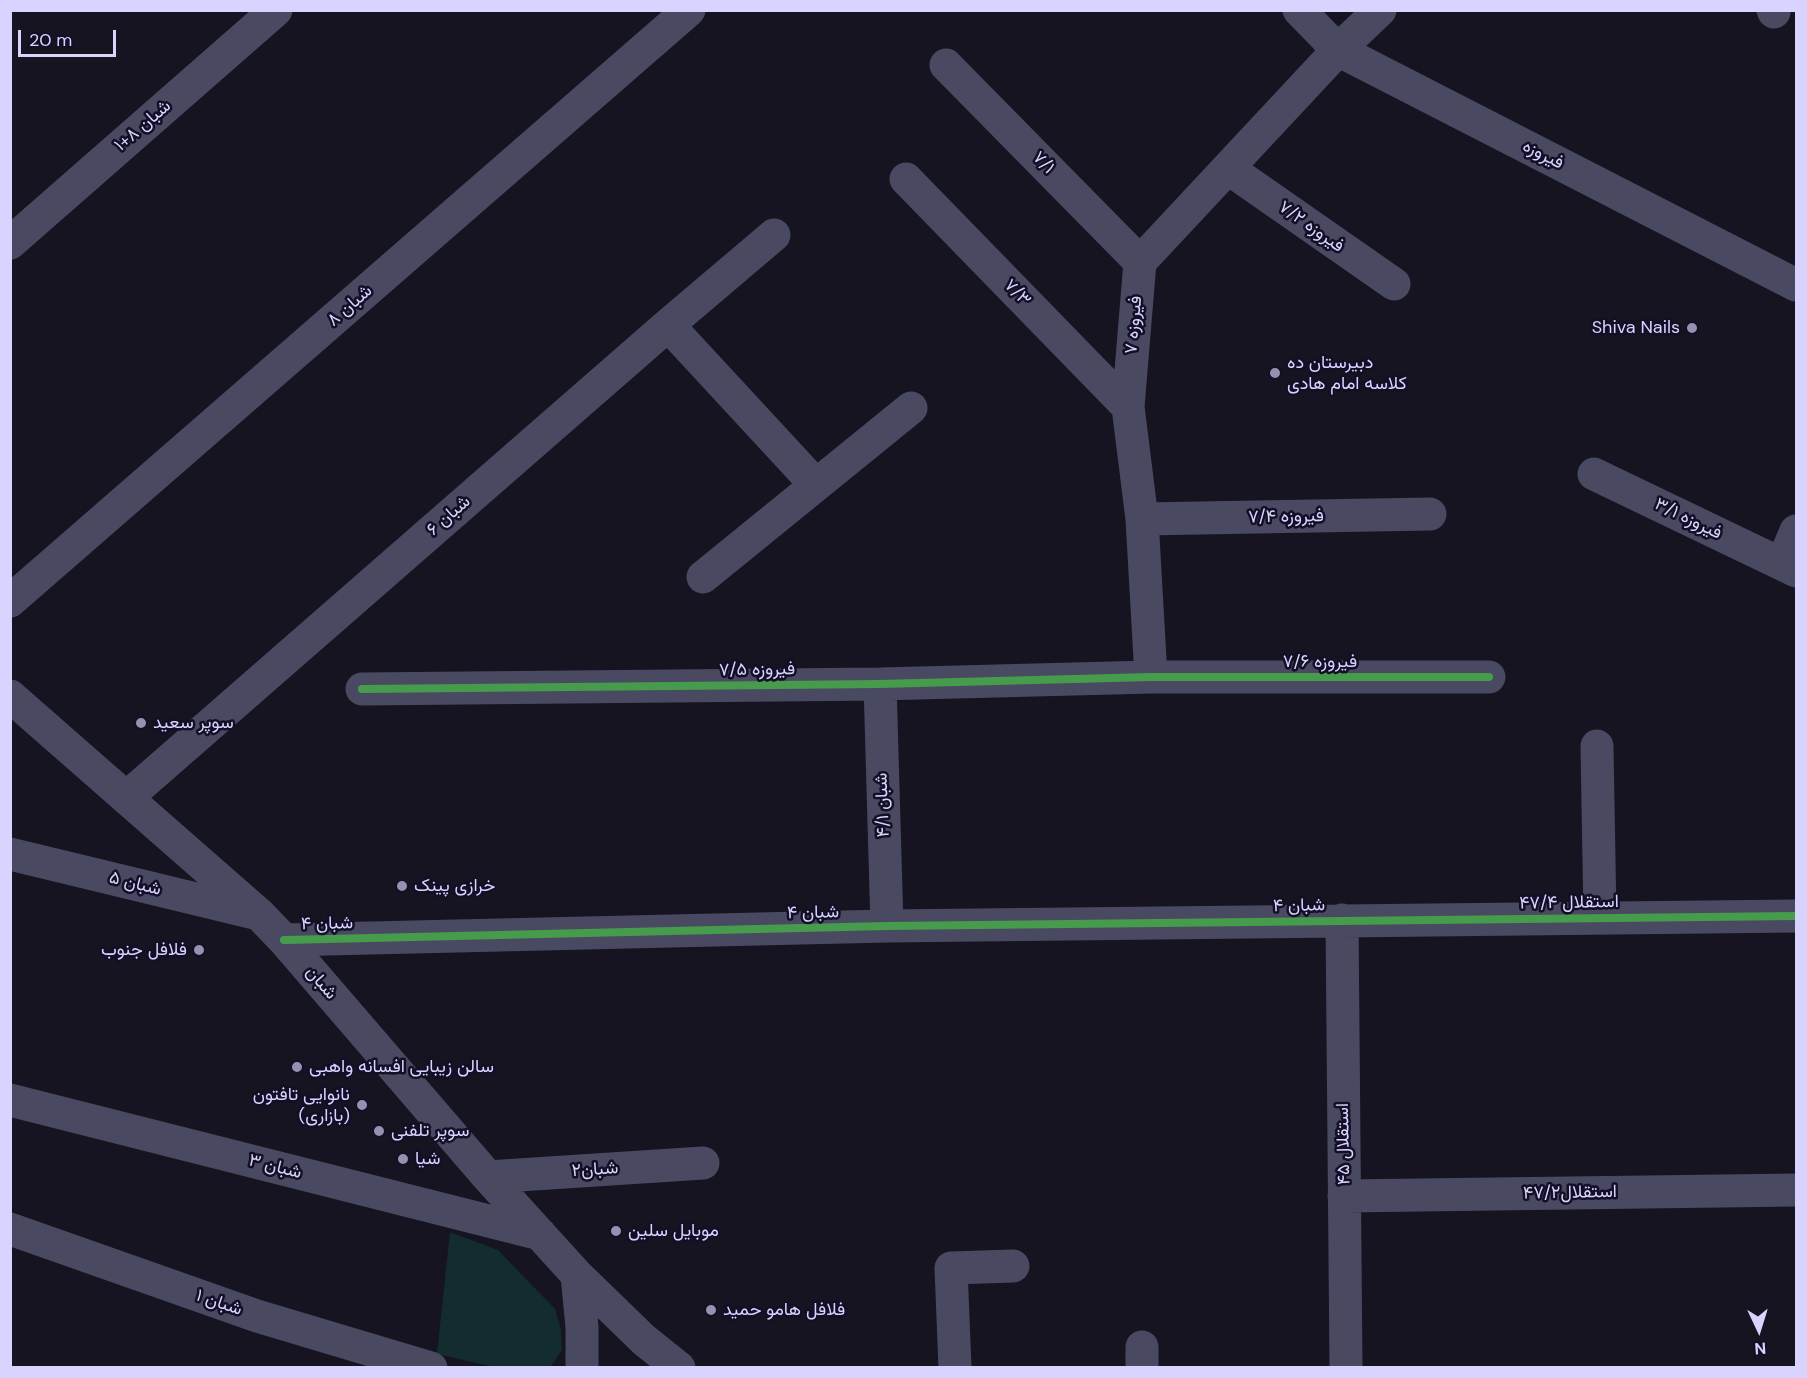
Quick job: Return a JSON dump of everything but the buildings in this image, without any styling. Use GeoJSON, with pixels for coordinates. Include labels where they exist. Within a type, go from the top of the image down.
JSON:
{"type":"FeatureCollection","features":[{"type":"Feature","properties":{"kind":"street","name":"۱+۸ شبان"},"geometry":{"type":"LineString","coordinates":[[10,243],[276,10]]}},
{"type":"Feature","properties":{"kind":"street","name":"۸ شبان"},"geometry":{"type":"LineString","coordinates":[[10,601],[688,10]]}},
{"type":"Feature","properties":{"kind":"street","name":"فیروزه"},"geometry":{"type":"LineString","coordinates":[[1299,10],[1338,50],[1797,285]]}},
{"type":"Feature","properties":{"kind":"street"},"geometry":{"type":"LineString","coordinates":[[1140,262],[1338,50],[1380,10]]}},
{"type":"Feature","properties":{"kind":"street","name":"۷/۱"},"geometry":{"type":"LineString","coordinates":[[946,65],[1140,262]]}},
{"type":"Feature","properties":{"kind":"street","name":"۷/۲ فیروزه"},"geometry":{"type":"LineString","coordinates":[[1228,169],[1394,284]]}},
{"type":"Feature","properties":{"kind":"street","name":"۷/۳"},"geometry":{"type":"LineString","coordinates":[[906,179],[1128,407]]}},
{"type":"Feature","properties":{"kind":"street","name":"۶ شبان"},"geometry":{"type":"LineString","coordinates":[[126,798],[774,235]]}},
{"type":"Feature","properties":{"kind":"street","name":"۷ فیروزه"},"geometry":{"type":"LineString","coordinates":[[1140,262],[1128,407],[1142,519],[1151,676]]}},
{"type":"Feature","properties":{"kind":"street"},"geometry":{"type":"LineString","coordinates":[[668,325],[816,485]]}},
{"type":"Feature","properties":{"kind":"street"},"geometry":{"type":"LineString","coordinates":[[703,577],[910,408]]}},
{"type":"Feature","properties":{"kind":"street","name":"۳/۱ فیروزه"},"geometry":{"type":"LineString","coordinates":[[1594,474],[1789,568]]}},
{"type":"Feature","properties":{"kind":"street","name":"۷/۴ فیروزه"},"geometry":{"type":"LineString","coordinates":[[1142,519],[1431,514]]}},
{"type":"Feature","properties":{"kind":"street"},"geometry":{"type":"LineString","coordinates":[[1789,568],[1797,531]]}},
{"type":"Feature","properties":{"kind":"street","name":"۷/۶ فیروزه"},"geometry":{"type":"LineString","coordinates":[[1151,676],[1489,677]]}},
{"type":"Feature","properties":{"kind":"street","name":"۷/۵ فیروزه"},"geometry":{"type":"LineString","coordinates":[[362,689],[880,684],[1151,676]]}},
{"type":"Feature","properties":{"kind":"street","name":"۴/۱ شبان"},"geometry":{"type":"LineString","coordinates":[[880,684],[886,926]]}},
{"type":"Feature","properties":{"kind":"street","name":"شبان"},"geometry":{"type":"LineString","coordinates":[[10,696],[260,915],[488,1177],[577,1275],[644,1340],[678,1368]]}},
{"type":"Feature","properties":{"kind":"street"},"geometry":{"type":"LineString","coordinates":[[1598,746],[1600,918]]}},
{"type":"Feature","properties":{"kind":"street","name":"۵ شبان"},"geometry":{"type":"LineString","coordinates":[[10,854],[260,915]]}},
{"type":"Feature","properties":{"kind":"street","name":"۴۷/۴ استقلال"},"geometry":{"type":"LineString","coordinates":[[1342,920],[1797,915]]}},
{"type":"Feature","properties":{"kind":"street","name":"۴ شبان"},"geometry":{"type":"LineString","coordinates":[[284,940],[886,926],[1342,920]]}},
{"type":"Feature","properties":{"kind":"street","name":"۴۵ استقلال"},"geometry":{"type":"LineString","coordinates":[[1342,920],[1346,1368]]}},
{"type":"Feature","properties":{"kind":"street","name":"۳ شبان"},"geometry":{"type":"LineString","coordinates":[[10,1100],[540,1234]]}},
{"type":"Feature","properties":{"kind":"street","name":"شبان۲"},"geometry":{"type":"LineString","coordinates":[[488,1177],[703,1163]]}},
{"type":"Feature","properties":{"kind":"street","name":"استقلال۴۷/۲"},"geometry":{"type":"LineString","coordinates":[[1344,1196],[1797,1190]]}},
{"type":"Feature","properties":{"kind":"street","name":"۱ شبان"},"geometry":{"type":"LineString","coordinates":[[10,1229],[257,1316],[431,1368]]}},
{"type":"Feature","properties":{"kind":"street"},"geometry":{"type":"LineString","coordinates":[[955,1368],[951,1268],[1013,1266]]}},
{"type":"Feature","properties":{"kind":"street"},"geometry":{"type":"LineString","coordinates":[[577,1275],[582,1327],[582,1368]]}},
{"type":"Feature","properties":{"kind":"green space"},"geometry":{"type":"Polygon","coordinates":[[[450,1232],[498,1250],[555,1309],[561,1330],[562,1350],[551,1366],[490,1366],[437,1354],[450,1232]]]}},
{"type":"Feature","properties":{"kind":"cycle path"},"geometry":{"type":"LineString","coordinates":[[362,689],[880,684],[1151,677],[1489,677]]}},
{"type":"Feature","properties":{"kind":"cycle path"},"geometry":{"type":"LineString","coordinates":[[284,940],[887,926],[1796,916]]}},
{"type":"Feature","properties":{"kind":"place","name":"Shiva Nails"},"geometry":{"type":"Point","coordinates":[1692,328]}},
{"type":"Feature","properties":{"kind":"place","name":"دبیرستان ده کلاسه امام هادی"},"geometry":{"type":"Point","coordinates":[1275,373]}},
{"type":"Feature","properties":{"kind":"place","name":"سوپر سعید"},"geometry":{"type":"Point","coordinates":[141,723]}},
{"type":"Feature","properties":{"kind":"place","name":"خرازی پینک"},"geometry":{"type":"Point","coordinates":[402,886]}},
{"type":"Feature","properties":{"kind":"place","name":"فلافل جنوب"},"geometry":{"type":"Point","coordinates":[199,950]}},
{"type":"Feature","properties":{"kind":"place","name":"سالن زیبایی افسانه واهبی"},"geometry":{"type":"Point","coordinates":[297,1067]}},
{"type":"Feature","properties":{"kind":"place","name":"نانوایی تافتون (بازاری)"},"geometry":{"type":"Point","coordinates":[362,1105]}},
{"type":"Feature","properties":{"kind":"place","name":"سوپر تلفنی"},"geometry":{"type":"Point","coordinates":[379,1131]}},
{"type":"Feature","properties":{"kind":"place","name":"شیا"},"geometry":{"type":"Point","coordinates":[403,1159]}},
{"type":"Feature","properties":{"kind":"place","name":"موبایل سلین"},"geometry":{"type":"Point","coordinates":[616,1231]}},
{"type":"Feature","properties":{"kind":"place","name":"فلافل هامو حمید"},"geometry":{"type":"Point","coordinates":[711,1310]}}]}
